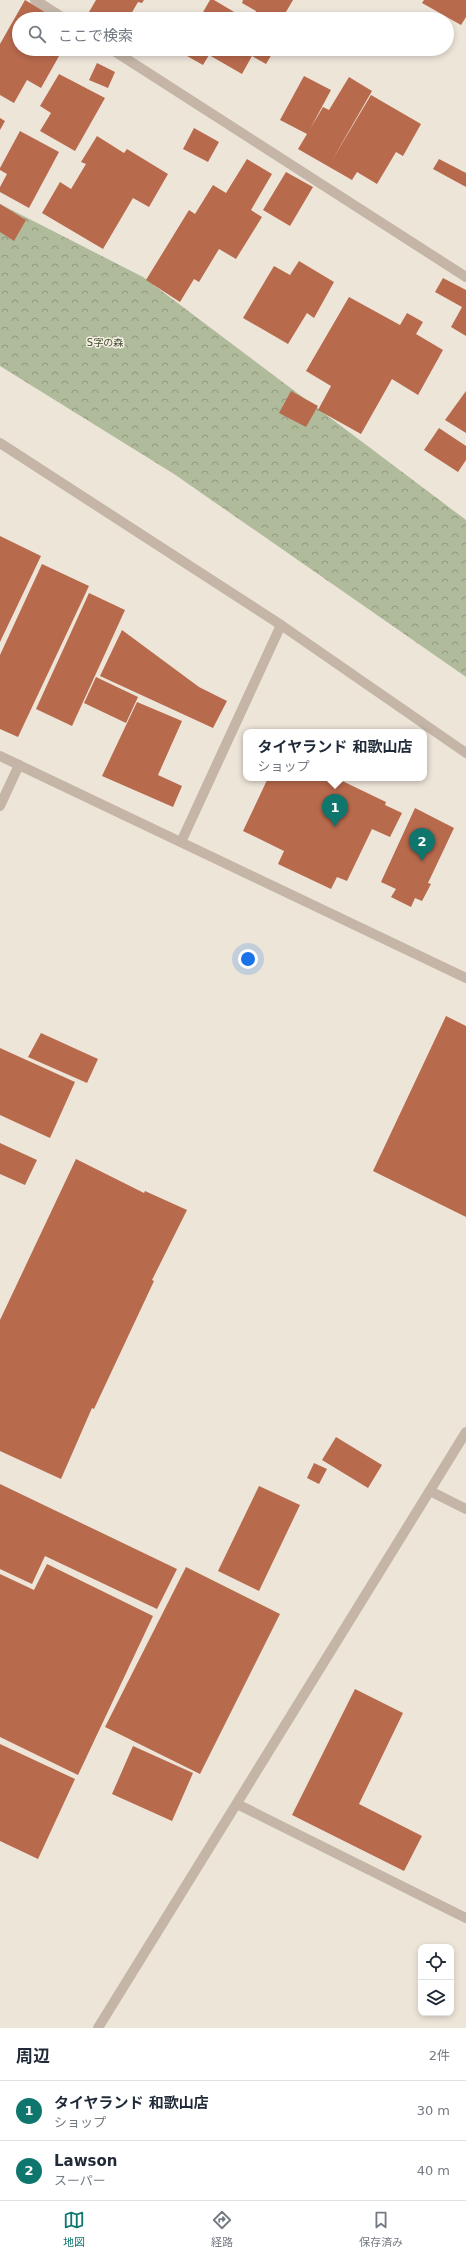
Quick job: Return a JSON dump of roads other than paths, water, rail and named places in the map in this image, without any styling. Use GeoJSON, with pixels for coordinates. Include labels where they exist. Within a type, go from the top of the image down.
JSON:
{"type":"FeatureCollection","features":[{"type":"Feature","properties":{"kind":"street"},"geometry":{"type":"LineString","coordinates":[[35,0],[54,12]]}},
{"type":"Feature","properties":{"kind":"street"},"geometry":{"type":"LineString","coordinates":[[123,56],[466,277]]}},
{"type":"Feature","properties":{"kind":"street"},"geometry":{"type":"LineString","coordinates":[[0,443],[280,625],[466,753]]}},
{"type":"Feature","properties":{"kind":"street"},"geometry":{"type":"LineString","coordinates":[[181,842],[280,625]]}},
{"type":"Feature","properties":{"kind":"street"},"geometry":{"type":"LineString","coordinates":[[0,756],[466,978]]}},
{"type":"Feature","properties":{"kind":"street"},"geometry":{"type":"LineString","coordinates":[[0,806],[19,765]]}},
{"type":"Feature","properties":{"kind":"street"},"geometry":{"type":"LineString","coordinates":[[98,2028],[466,1432]]}},
{"type":"Feature","properties":{"kind":"street"},"geometry":{"type":"LineString","coordinates":[[430,1492],[466,1509]]}},
{"type":"Feature","properties":{"kind":"street"},"geometry":{"type":"LineString","coordinates":[[237,1804],[466,1918]]}},
{"type":"Feature","properties":{"kind":"place","name":"タイヤランド 和歌山店"},"geometry":{"type":"Point","coordinates":[335,827]}},
{"type":"Feature","properties":{"kind":"place","name":"Lawson"},"geometry":{"type":"Point","coordinates":[422,861]}},
{"type":"Feature","properties":{"kind":"park label","name":"S字の森"},"geometry":{"type":"Point","coordinates":[105,342]}}]}
